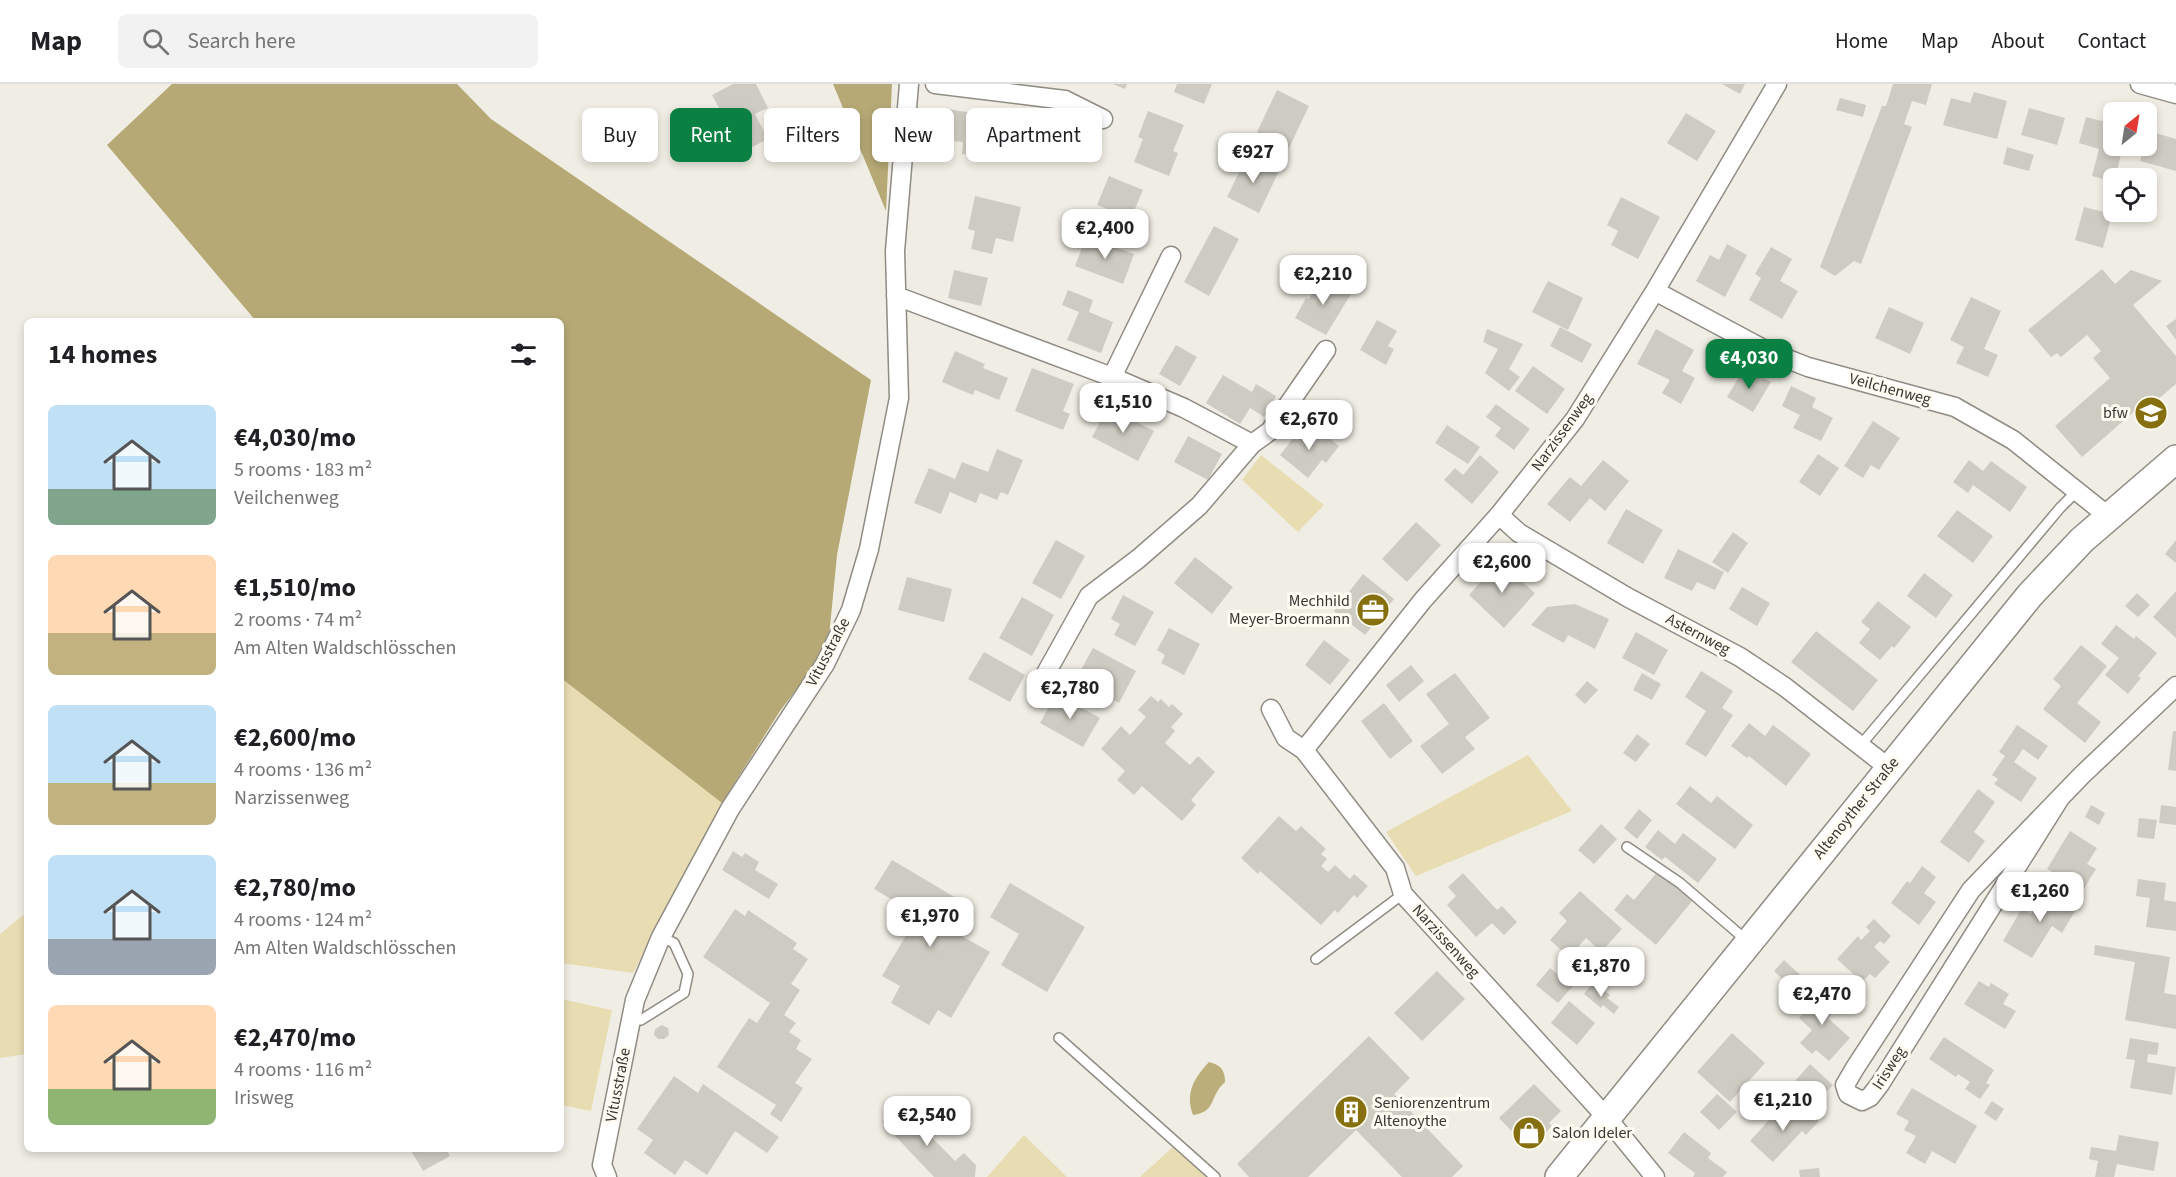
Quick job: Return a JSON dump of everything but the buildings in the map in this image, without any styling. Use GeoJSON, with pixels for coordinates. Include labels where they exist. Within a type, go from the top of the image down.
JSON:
{"type":"FeatureCollection","features":[{"type":"Feature","properties":{"kind":"main road","name":"Altenoyther Straße"},"geometry":{"type":"LineString","coordinates":[[1559,1177],[2030,595],[2059,563],[2109,516],[2176,459]]}},
{"type":"Feature","properties":{"kind":"street","name":"Vitusstraße"},"geometry":{"type":"LineString","coordinates":[[607,1177],[602,1165],[634,1000],[661,937],[730,809],[825,664],[851,610],[869,549],[899,398],[895,251],[909,84]]}},
{"type":"Feature","properties":{"kind":"street"},"geometry":{"type":"LineString","coordinates":[[935,84],[1065,100],[1103,119]]}},
{"type":"Feature","properties":{"kind":"street","name":"Narzissenweg"},"geometry":{"type":"LineString","coordinates":[[1304,750],[1423,600],[1499,514],[1575,419],[1655,291],[1777,84]]}},
{"type":"Feature","properties":{"kind":"street"},"geometry":{"type":"LineString","coordinates":[[2140,84],[2176,94]]}},
{"type":"Feature","properties":{"kind":"street"},"geometry":{"type":"LineString","coordinates":[[1112,377],[1171,256]]}},
{"type":"Feature","properties":{"kind":"street","name":"Veilchenweg"},"geometry":{"type":"LineString","coordinates":[[1655,291],[1767,351],[1808,366],[1955,407],[2013,440],[2109,516]]}},
{"type":"Feature","properties":{"kind":"street"},"geometry":{"type":"LineString","coordinates":[[896,296],[1112,377],[1184,408],[1252,444]]}},
{"type":"Feature","properties":{"kind":"street"},"geometry":{"type":"LineString","coordinates":[[1045,675],[1089,596],[1199,506],[1252,444],[1270,431],[1326,350]]}},
{"type":"Feature","properties":{"kind":"street","name":"Asternweg"},"geometry":{"type":"LineString","coordinates":[[1499,514],[1519,533],[1627,597],[1740,657],[1785,687],[1889,768]]}},
{"type":"Feature","properties":{"kind":"street","name":"Irisweg"},"geometry":{"type":"LineString","coordinates":[[2060,798],[1880,1084],[1869,1097],[1862,1101],[1848,1094],[1845,1085],[1855,1068],[1971,890],[2060,798],[2176,686]]}},
{"type":"Feature","properties":{"kind":"street","name":"Narzissenweg"},"geometry":{"type":"LineString","coordinates":[[1272,709],[1286,738],[1304,750],[1395,868],[1403,894],[1607,1118],[1655,1177]]}},
{"type":"Feature","properties":{"kind":"lane"},"geometry":{"type":"LineString","coordinates":[[1860,746],[2060,508],[2078,491]]}},
{"type":"Feature","properties":{"kind":"lane"},"geometry":{"type":"LineString","coordinates":[[1627,847],[1680,883],[1748,942]]}},
{"type":"Feature","properties":{"kind":"lane"},"geometry":{"type":"LineString","coordinates":[[1316,959],[1403,894]]}},
{"type":"Feature","properties":{"kind":"lane"},"geometry":{"type":"LineString","coordinates":[[630,1021],[641,1020],[684,993],[688,974],[674,943],[661,937]]}},
{"type":"Feature","properties":{"kind":"lane"},"geometry":{"type":"LineString","coordinates":[[1059,1038],[1215,1177]]}},
{"type":"Feature","properties":{"kind":"shaded area"},"geometry":{"type":"Polygon","coordinates":[[[172,84],[457,84],[491,119],[871,380],[837,555],[828,647],[780,711],[722,803],[564,680],[564,318],[253,318],[107,145],[172,84]]]}},
{"type":"Feature","properties":{"kind":"shaded area"},"geometry":{"type":"Polygon","coordinates":[[[833,84],[892,84],[891,108],[872,108],[872,162],[888,162],[886,211],[860,149],[860,108],[843,108],[833,84]]]}},
{"type":"Feature","properties":{"kind":"shaded area"},"geometry":{"type":"Polygon","coordinates":[[[1261,455],[1324,505],[1298,532],[1242,480],[1261,455]]]}},
{"type":"Feature","properties":{"kind":"shaded area"},"geometry":{"type":"Polygon","coordinates":[[[564,680],[722,803],[633,973],[564,963],[564,680]]]}},
{"type":"Feature","properties":{"kind":"shaded area"},"geometry":{"type":"Polygon","coordinates":[[[1528,755],[1572,811],[1416,876],[1386,832],[1528,755]]]}},
{"type":"Feature","properties":{"kind":"shaded area"},"geometry":{"type":"Polygon","coordinates":[[[24,914],[24,1054],[0,1058],[0,934],[24,914]]]}},
{"type":"Feature","properties":{"kind":"shaded area"},"geometry":{"type":"Polygon","coordinates":[[[564,1000],[612,1010],[591,1111],[564,1106],[564,1000]]]}},
{"type":"Feature","properties":{"kind":"shaded area"},"geometry":{"type":"Polygon","coordinates":[[[1209,1062],[1222,1069],[1225,1082],[1206,1111],[1193,1115],[1190,1100],[1192,1086],[1209,1062]]]}},
{"type":"Feature","properties":{"kind":"shaded area"},"geometry":{"type":"Polygon","coordinates":[[[1024,1135],[1067,1177],[987,1177],[1024,1135]]]}},
{"type":"Feature","properties":{"kind":"shaded area"},"geometry":{"type":"Polygon","coordinates":[[[1174,1146],[1206,1177],[1140,1177],[1174,1146]]]}},
{"type":"Feature","properties":{"kind":"place","name":"bfw"},"geometry":{"type":"Point","coordinates":[2151,413]}},
{"type":"Feature","properties":{"kind":"place","name":"Mechhild Meyer-Broermann"},"geometry":{"type":"Point","coordinates":[1373,610]}},
{"type":"Feature","properties":{"kind":"place","name":"Seniorenzentrum Altenoythe"},"geometry":{"type":"Point","coordinates":[1351,1112]}},
{"type":"Feature","properties":{"kind":"place","name":"Salon Ideler"},"geometry":{"type":"Point","coordinates":[1529,1133]}}]}
